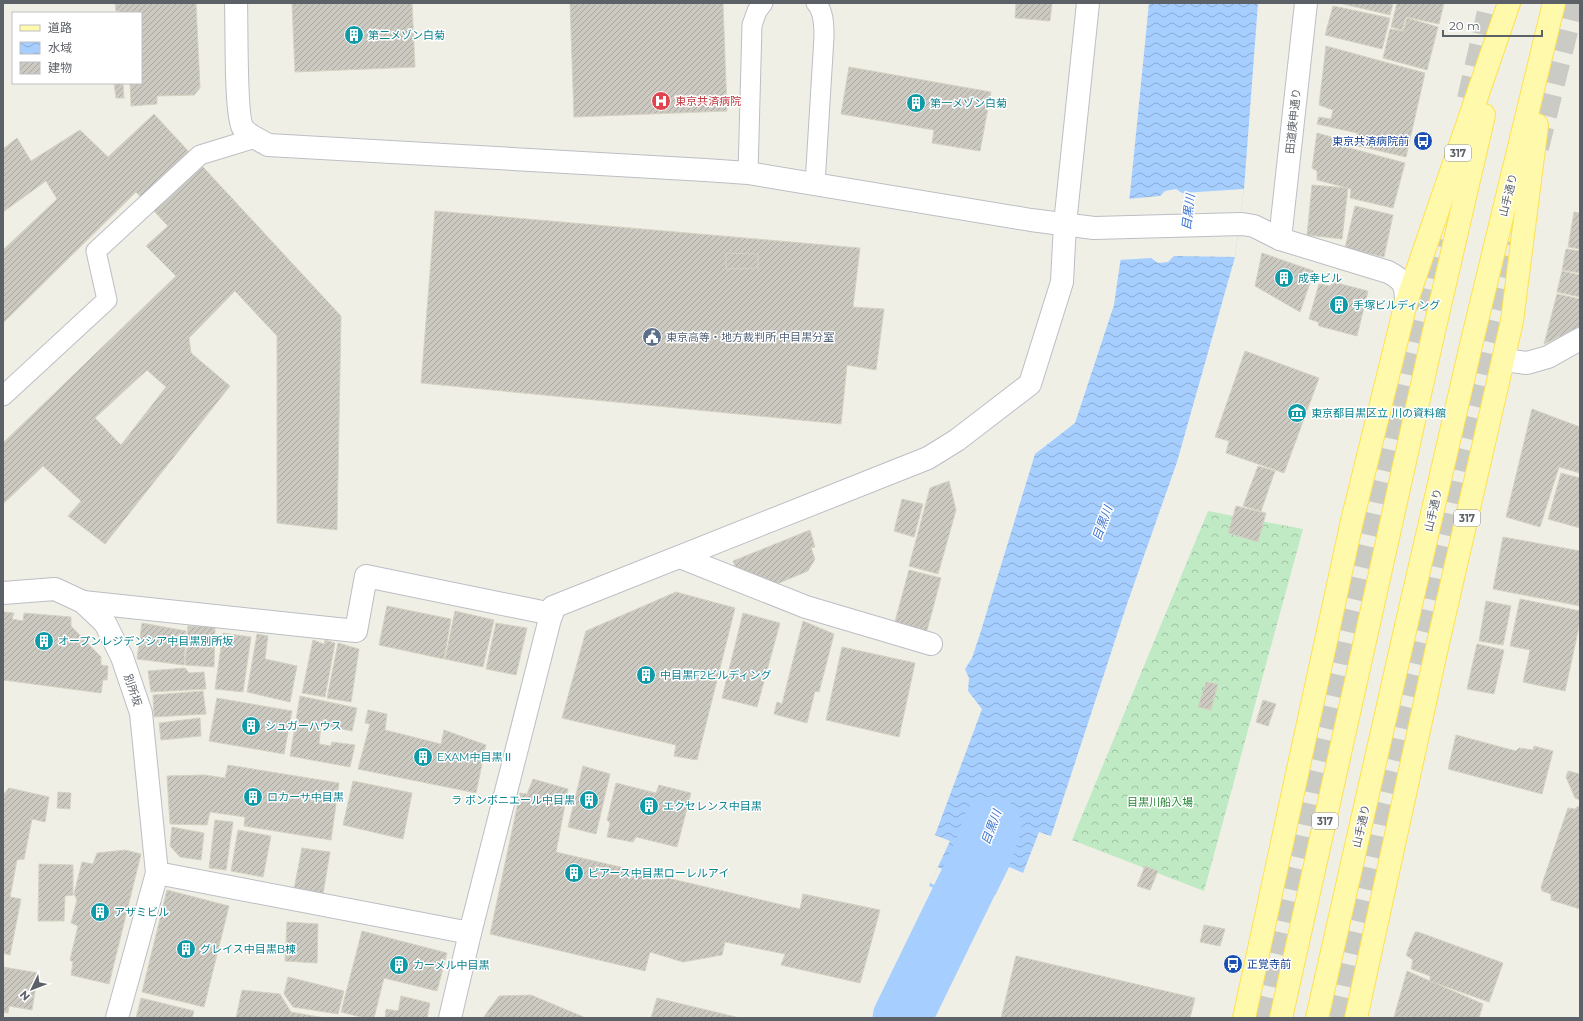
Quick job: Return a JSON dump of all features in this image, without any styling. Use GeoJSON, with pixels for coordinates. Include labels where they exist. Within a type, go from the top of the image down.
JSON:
{"type":"FeatureCollection","features":[{"type":"Feature","properties":{"kind":"main road","name":"317"},"geometry":{"type":"LineString","coordinates":[[1244,1018],[1352,521],[1406,303],[1510,3]]}},
{"type":"Feature","properties":{"kind":"main road","name":"317"},"geometry":{"type":"LineString","coordinates":[[1281,1018],[1432,339],[1510,3]]}},
{"type":"Feature","properties":{"kind":"main road","name":"317"},"geometry":{"type":"LineString","coordinates":[[1356,1018],[1438,643],[1512,321],[1553,9]]}},
{"type":"Feature","properties":{"kind":"main road","name":"山手通り"},"geometry":{"type":"LineString","coordinates":[[1317,1018],[1469,357],[1553,9]]}},
{"type":"Feature","properties":{"kind":"street"},"geometry":{"type":"LineString","coordinates":[[236,3],[238,110],[243,128],[255,138],[268,145],[748,173],[1065,224],[1107,229],[1242,224],[1254,226],[1280,239],[1388,272],[1399,278],[1404,284],[1406,303]]}},
{"type":"Feature","properties":{"kind":"street"},"geometry":{"type":"LineString","coordinates":[[450,1018],[470,933],[553,607],[928,458],[957,440],[1030,384],[1062,282],[1065,224],[1088,3]]}},
{"type":"Feature","properties":{"kind":"street","name":"田道庚申通り"},"geometry":{"type":"LineString","coordinates":[[1280,239],[1306,3]]}},
{"type":"Feature","properties":{"kind":"street"},"geometry":{"type":"LineString","coordinates":[[1504,360],[1528,363],[1548,357],[1580,339]]}},
{"type":"Feature","properties":{"kind":"street"},"geometry":{"type":"LineString","coordinates":[[680,557],[806,607],[931,644]]}},
{"type":"Feature","properties":{"kind":"street"},"geometry":{"type":"LineString","coordinates":[[83,602],[356,631],[366,576],[552,614]]}},
{"type":"Feature","properties":{"kind":"street","name":"別所坂"},"geometry":{"type":"LineString","coordinates":[[3,592],[55,589],[83,602],[105,624],[122,657],[141,713],[157,873]]}},
{"type":"Feature","properties":{"kind":"street"},"geometry":{"type":"LineString","coordinates":[[117,1018],[157,873],[470,933]]}},
{"type":"Feature","properties":{"kind":"lane"},"geometry":{"type":"LineString","coordinates":[[748,173],[752,25],[757,11],[763,3]]}},
{"type":"Feature","properties":{"kind":"lane"},"geometry":{"type":"LineString","coordinates":[[815,184],[824,37],[820,7],[816,3]]}},
{"type":"Feature","properties":{"kind":"lane"},"geometry":{"type":"LineString","coordinates":[[3,396],[107,300],[96,251],[200,155],[255,138]]}},
{"type":"Feature","properties":{"kind":"green space","name":"目黒川船入場"},"geometry":{"type":"Polygon","coordinates":[[[1208,511],[1303,529],[1204,891],[1072,840],[1208,511]]]}},
{"type":"Feature","properties":{"kind":"water"},"geometry":{"type":"Polygon","coordinates":[[[1149,3],[1258,3],[1244,189],[1235,257],[1177,462],[1126,607],[1051,836],[1039,832],[1023,873],[1009,867],[987,912],[929,886],[950,841],[935,835],[982,709],[968,691],[969,678],[965,669],[972,658],[980,634],[1035,454],[1075,423],[1114,305],[1130,194],[1149,3]]]}},
{"type":"Feature","properties":{"kind":"pier"},"geometry":{"type":"Polygon","coordinates":[[[1176,189],[1182,193],[1244,189],[1235,257],[1174,256],[1168,262],[1158,263],[1151,258],[1119,260],[1128,199],[1160,196],[1165,191],[1176,189]]]}},
{"type":"Feature","properties":{"kind":"pier"},"geometry":{"type":"Polygon","coordinates":[[[938,867],[996,895],[988,911],[930,883],[938,867]]]}},
{"type":"Feature","properties":{"kind":"building"},"geometry":{"type":"Polygon","coordinates":[[[115,3],[196,3],[200,88],[194,95],[157,96],[157,104],[131,106],[130,84],[142,84],[142,12],[116,11],[115,3]]]}},
{"type":"Feature","properties":{"kind":"building","name":"第二メゾン白菊"},"geometry":{"type":"Polygon","coordinates":[[[292,3],[412,3],[415,67],[295,72],[292,3]]]}},
{"type":"Feature","properties":{"kind":"building"},"geometry":{"type":"Polygon","coordinates":[[[570,3],[723,3],[727,111],[574,117],[570,3]]]}},
{"type":"Feature","properties":{"kind":"building"},"geometry":{"type":"Polygon","coordinates":[[[1016,3],[1052,3],[1050,21],[1015,18],[1016,3]]]}},
{"type":"Feature","properties":{"kind":"building"},"geometry":{"type":"Polygon","coordinates":[[[1339,3],[1393,3],[1390,15],[1339,3]]]}},
{"type":"Feature","properties":{"kind":"building"},"geometry":{"type":"Polygon","coordinates":[[[1397,3],[1444,3],[1439,24],[1406,17],[1402,30],[1391,27],[1397,3]]]}},
{"type":"Feature","properties":{"kind":"building"},"geometry":{"type":"Polygon","coordinates":[[[1333,6],[1390,18],[1382,49],[1325,35],[1333,6]]]}},
{"type":"Feature","properties":{"kind":"building"},"geometry":{"type":"Polygon","coordinates":[[[1407,18],[1438,27],[1427,70],[1383,58],[1390,29],[1403,31],[1407,18]]]}},
{"type":"Feature","properties":{"kind":"building"},"geometry":{"type":"Polygon","coordinates":[[[1326,46],[1425,73],[1406,157],[1354,145],[1357,133],[1317,124],[1319,117],[1331,119],[1333,110],[1319,105],[1326,46]]]}},
{"type":"Feature","properties":{"kind":"building","name":"第一メゾン白菊"},"geometry":{"type":"Polygon","coordinates":[[[849,67],[991,92],[980,151],[932,143],[934,130],[841,114],[849,67]]]}},
{"type":"Feature","properties":{"kind":"building"},"geometry":{"type":"Polygon","coordinates":[[[114,84],[123,84],[124,98],[116,98],[114,84]]]}},
{"type":"Feature","properties":{"kind":"building"},"geometry":{"type":"Polygon","coordinates":[[[154,114],[341,316],[337,530],[277,523],[277,336],[235,291],[189,338],[191,353],[230,386],[105,544],[68,516],[81,501],[43,466],[3,504],[3,443],[176,276],[146,246],[168,226],[136,192],[3,323],[3,250],[57,199],[46,181],[3,212],[3,149],[17,138],[31,161],[80,130],[108,157],[154,114]],[[147,370],[95,418],[121,445],[166,387],[147,370]]]}},
{"type":"Feature","properties":{"kind":"building"},"geometry":{"type":"Polygon","coordinates":[[[1317,133],[1346,141],[1346,147],[1405,163],[1393,208],[1350,198],[1351,189],[1317,180],[1317,171],[1312,168],[1317,133]]]}},
{"type":"Feature","properties":{"kind":"building"},"geometry":{"type":"Polygon","coordinates":[[[1312,185],[1348,188],[1342,239],[1307,235],[1312,185]]]}},
{"type":"Feature","properties":{"kind":"building"},"geometry":{"type":"Polygon","coordinates":[[[1355,206],[1393,215],[1384,257],[1345,248],[1355,206]]]}},
{"type":"Feature","properties":{"kind":"building","name":"東京高等・地方裁判所 中目黒分室"},"geometry":{"type":"Polygon","coordinates":[[[435,211],[860,248],[853,307],[884,309],[876,370],[847,365],[841,424],[421,383],[435,211]]]}},
{"type":"Feature","properties":{"kind":"building"},"geometry":{"type":"Polygon","coordinates":[[[1574,212],[1580,213],[1580,249],[1568,247],[1574,212]]]}},
{"type":"Feature","properties":{"kind":"building"},"geometry":{"type":"Polygon","coordinates":[[[1566,249],[1580,251],[1580,273],[1562,270],[1566,249]]]}},
{"type":"Feature","properties":{"kind":"building"},"geometry":{"type":"Polygon","coordinates":[[[726,253],[758,254],[758,268],[726,269],[726,253]]]}},
{"type":"Feature","properties":{"kind":"building","name":"成幸ビル"},"geometry":{"type":"Polygon","coordinates":[[[1262,253],[1314,271],[1300,312],[1255,286],[1262,253]]]}},
{"type":"Feature","properties":{"kind":"building"},"geometry":{"type":"Polygon","coordinates":[[[1562,271],[1580,275],[1580,297],[1557,292],[1562,271]]]}},
{"type":"Feature","properties":{"kind":"building","name":"手塚ビルディング"},"geometry":{"type":"Polygon","coordinates":[[[1333,282],[1368,291],[1357,336],[1319,326],[1318,322],[1309,319],[1319,284],[1330,286],[1333,282]]]}},
{"type":"Feature","properties":{"kind":"building"},"geometry":{"type":"Polygon","coordinates":[[[1557,294],[1580,299],[1580,327],[1544,344],[1557,294]]]}},
{"type":"Feature","properties":{"kind":"building"},"geometry":{"type":"Polygon","coordinates":[[[1245,351],[1319,378],[1284,473],[1226,453],[1229,441],[1215,437],[1245,351]]]}},
{"type":"Feature","properties":{"kind":"building"},"geometry":{"type":"Polygon","coordinates":[[[1532,409],[1580,427],[1580,473],[1559,467],[1540,527],[1506,517],[1532,409]]]}},
{"type":"Feature","properties":{"kind":"building"},"geometry":{"type":"Polygon","coordinates":[[[1258,466],[1275,471],[1261,511],[1243,506],[1258,466]]]}},
{"type":"Feature","properties":{"kind":"building"},"geometry":{"type":"Polygon","coordinates":[[[1561,473],[1580,478],[1580,528],[1548,519],[1561,473]]]}},
{"type":"Feature","properties":{"kind":"building"},"geometry":{"type":"Polygon","coordinates":[[[949,481],[956,510],[938,574],[909,566],[930,488],[949,481]]]}},
{"type":"Feature","properties":{"kind":"building"},"geometry":{"type":"Polygon","coordinates":[[[902,499],[923,504],[914,537],[894,531],[902,499]]]}},
{"type":"Feature","properties":{"kind":"building"},"geometry":{"type":"Polygon","coordinates":[[[1236,506],[1266,513],[1258,542],[1228,533],[1236,506]]]}},
{"type":"Feature","properties":{"kind":"building"},"geometry":{"type":"Polygon","coordinates":[[[810,530],[815,547],[811,548],[815,559],[808,571],[767,588],[739,576],[733,561],[810,530]]]}},
{"type":"Feature","properties":{"kind":"building"},"geometry":{"type":"Polygon","coordinates":[[[1503,537],[1580,551],[1580,606],[1493,589],[1503,537]]]}},
{"type":"Feature","properties":{"kind":"building"},"geometry":{"type":"Polygon","coordinates":[[[909,570],[941,578],[926,634],[894,625],[909,570]]]}},
{"type":"Feature","properties":{"kind":"building","name":"中目黒F2ビルディング"},"geometry":{"type":"Polygon","coordinates":[[[676,592],[735,608],[697,760],[674,756],[676,745],[562,718],[586,631],[676,592]]]}},
{"type":"Feature","properties":{"kind":"building"},"geometry":{"type":"Polygon","coordinates":[[[1520,599],[1580,611],[1580,622],[1565,691],[1523,682],[1530,650],[1510,646],[1520,599]]]}},
{"type":"Feature","properties":{"kind":"building"},"geometry":{"type":"Polygon","coordinates":[[[1486,601],[1511,606],[1503,645],[1479,641],[1486,601]]]}},
{"type":"Feature","properties":{"kind":"building"},"geometry":{"type":"Polygon","coordinates":[[[387,606],[451,619],[444,659],[379,645],[387,606]]]}},
{"type":"Feature","properties":{"kind":"building"},"geometry":{"type":"Polygon","coordinates":[[[455,611],[494,620],[483,667],[445,659],[455,611]]]}},
{"type":"Feature","properties":{"kind":"building","name":"オープンレジデンシア中目黒別所坂"},"geometry":{"type":"Polygon","coordinates":[[[3,612],[14,613],[12,619],[23,621],[24,613],[71,617],[71,626],[101,657],[101,665],[108,666],[107,680],[103,680],[101,693],[3,680],[3,612]]]}},
{"type":"Feature","properties":{"kind":"building"},"geometry":{"type":"Polygon","coordinates":[[[743,613],[780,623],[757,707],[722,698],[743,613]]]}},
{"type":"Feature","properties":{"kind":"building"},"geometry":{"type":"Polygon","coordinates":[[[803,621],[834,634],[819,692],[815,691],[807,723],[774,714],[777,702],[782,704],[803,621]]]}},
{"type":"Feature","properties":{"kind":"building"},"geometry":{"type":"Polygon","coordinates":[[[142,623],[186,631],[184,665],[137,659],[142,623]]]}},
{"type":"Feature","properties":{"kind":"building"},"geometry":{"type":"Polygon","coordinates":[[[496,623],[527,628],[516,675],[486,669],[496,623]]]}},
{"type":"Feature","properties":{"kind":"building"},"geometry":{"type":"Polygon","coordinates":[[[188,626],[215,627],[214,667],[185,665],[188,626]]]}},
{"type":"Feature","properties":{"kind":"building"},"geometry":{"type":"Polygon","coordinates":[[[223,633],[251,637],[243,692],[215,689],[223,633]]]}},
{"type":"Feature","properties":{"kind":"building"},"geometry":{"type":"Polygon","coordinates":[[[257,634],[268,636],[265,659],[297,666],[290,702],[247,692],[257,634]]]}},
{"type":"Feature","properties":{"kind":"building"},"geometry":{"type":"Polygon","coordinates":[[[313,640],[324,644],[325,640],[335,643],[325,697],[302,693],[313,640]]]}},
{"type":"Feature","properties":{"kind":"building"},"geometry":{"type":"Polygon","coordinates":[[[338,643],[359,649],[351,702],[327,698],[338,643]]]}},
{"type":"Feature","properties":{"kind":"building"},"geometry":{"type":"Polygon","coordinates":[[[1477,644],[1504,650],[1494,694],[1467,689],[1477,644]]]}},
{"type":"Feature","properties":{"kind":"building"},"geometry":{"type":"Polygon","coordinates":[[[842,647],[915,663],[899,737],[826,720],[842,647]]]}},
{"type":"Feature","properties":{"kind":"building"},"geometry":{"type":"Polygon","coordinates":[[[185,668],[189,673],[204,672],[206,689],[151,692],[148,671],[185,668]]]}},
{"type":"Feature","properties":{"kind":"building"},"geometry":{"type":"Polygon","coordinates":[[[1206,682],[1218,684],[1211,710],[1198,707],[1206,682]]]}},
{"type":"Feature","properties":{"kind":"building"},"geometry":{"type":"Polygon","coordinates":[[[203,691],[206,714],[154,717],[153,695],[203,691]]]}},
{"type":"Feature","properties":{"kind":"building"},"geometry":{"type":"Polygon","coordinates":[[[300,696],[357,708],[352,731],[321,725],[319,744],[331,746],[332,742],[355,745],[350,767],[290,756],[300,696]]]}},
{"type":"Feature","properties":{"kind":"building","name":"シュガーハウス"},"geometry":{"type":"Polygon","coordinates":[[[217,698],[292,711],[284,754],[209,741],[217,698]]]}},
{"type":"Feature","properties":{"kind":"building"},"geometry":{"type":"Polygon","coordinates":[[[1263,700],[1276,704],[1268,726],[1256,722],[1263,700]]]}},
{"type":"Feature","properties":{"kind":"building","name":"EXAM中目黒Ⅱ"},"geometry":{"type":"Polygon","coordinates":[[[368,710],[387,714],[385,730],[441,744],[444,730],[486,745],[476,793],[358,769],[370,724],[365,723],[368,710]]]}},
{"type":"Feature","properties":{"kind":"building"},"geometry":{"type":"Polygon","coordinates":[[[200,718],[201,736],[161,740],[159,723],[200,718]]]}},
{"type":"Feature","properties":{"kind":"building"},"geometry":{"type":"Polygon","coordinates":[[[1456,735],[1516,751],[1519,748],[1533,750],[1534,746],[1553,751],[1542,794],[1448,769],[1456,735]]]}},
{"type":"Feature","properties":{"kind":"building","name":"ロカーサ中目黒"},"geometry":{"type":"Polygon","coordinates":[[[228,765],[339,783],[331,840],[244,826],[245,817],[210,812],[207,825],[170,824],[167,776],[205,775],[225,778],[228,765]]]}},
{"type":"Feature","properties":{"kind":"building","name":"ラ ボンボニエール中目黒"},"geometry":{"type":"Polygon","coordinates":[[[583,766],[610,774],[596,834],[568,827],[583,766]]]}},
{"type":"Feature","properties":{"kind":"building"},"geometry":{"type":"Polygon","coordinates":[[[1568,771],[1580,774],[1580,800],[1575,798],[1566,777],[1568,771]]]}},
{"type":"Feature","properties":{"kind":"building","name":"ピアース中目黒ローレルアイ"},"geometry":{"type":"Polygon","coordinates":[[[533,779],[568,789],[556,852],[800,909],[803,894],[880,910],[860,983],[781,965],[785,954],[725,942],[722,955],[683,962],[650,952],[645,971],[490,934],[520,793],[527,794],[533,779]]]}},
{"type":"Feature","properties":{"kind":"building"},"geometry":{"type":"Polygon","coordinates":[[[353,781],[412,793],[403,839],[343,825],[353,781]]]}},
{"type":"Feature","properties":{"kind":"building","name":"エクセレンス中目黒"},"geometry":{"type":"Polygon","coordinates":[[[616,783],[656,793],[659,785],[691,793],[677,847],[636,837],[633,842],[607,837],[610,823],[607,820],[616,783]]]}},
{"type":"Feature","properties":{"kind":"building"},"geometry":{"type":"Polygon","coordinates":[[[9,788],[49,797],[45,822],[32,819],[24,859],[17,860],[10,897],[21,899],[10,955],[3,953],[3,795],[9,788]]]}},
{"type":"Feature","properties":{"kind":"building"},"geometry":{"type":"Polygon","coordinates":[[[58,792],[71,793],[70,809],[57,808],[58,792]]]}},
{"type":"Feature","properties":{"kind":"building"},"geometry":{"type":"Polygon","coordinates":[[[1578,806],[1580,807],[1580,909],[1551,900],[1551,894],[1542,891],[1541,887],[1568,808],[1575,809],[1578,806]]]}},
{"type":"Feature","properties":{"kind":"building"},"geometry":{"type":"Polygon","coordinates":[[[215,820],[233,822],[226,870],[209,868],[215,820]]]}},
{"type":"Feature","properties":{"kind":"building"},"geometry":{"type":"Polygon","coordinates":[[[172,827],[204,833],[201,860],[180,857],[170,846],[172,827]]]}},
{"type":"Feature","properties":{"kind":"building"},"geometry":{"type":"Polygon","coordinates":[[[238,830],[271,836],[263,877],[231,871],[238,830]]]}},
{"type":"Feature","properties":{"kind":"building"},"geometry":{"type":"Polygon","coordinates":[[[302,848],[330,852],[323,894],[294,889],[302,848]]]}},
{"type":"Feature","properties":{"kind":"building","name":"アザミビル"},"geometry":{"type":"Polygon","coordinates":[[[125,850],[141,854],[109,984],[71,975],[73,962],[70,960],[78,926],[71,923],[77,900],[74,894],[82,862],[93,864],[97,853],[125,850]]]}},
{"type":"Feature","properties":{"kind":"building"},"geometry":{"type":"Polygon","coordinates":[[[39,864],[73,865],[73,895],[65,896],[64,921],[38,921],[39,864]]]}},
{"type":"Feature","properties":{"kind":"building"},"geometry":{"type":"Polygon","coordinates":[[[1145,866],[1158,871],[1150,890],[1137,886],[1145,866]]]}},
{"type":"Feature","properties":{"kind":"building","name":"グレイス中目黒B棟"},"geometry":{"type":"Polygon","coordinates":[[[167,890],[229,906],[204,1007],[142,992],[167,890]]]}},
{"type":"Feature","properties":{"kind":"building"},"geometry":{"type":"Polygon","coordinates":[[[287,922],[318,924],[317,963],[285,961],[287,922]]]}},
{"type":"Feature","properties":{"kind":"building"},"geometry":{"type":"Polygon","coordinates":[[[1204,925],[1225,929],[1220,946],[1200,942],[1204,925]]]}},
{"type":"Feature","properties":{"kind":"building","name":"カーメル中目黒"},"geometry":{"type":"Polygon","coordinates":[[[362,931],[447,953],[437,991],[384,978],[374,1018],[364,1018],[341,1012],[362,931]]]}},
{"type":"Feature","properties":{"kind":"building"},"geometry":{"type":"Polygon","coordinates":[[[1415,932],[1503,963],[1489,1002],[1430,981],[1430,976],[1411,969],[1413,960],[1406,955],[1415,932]]]}},
{"type":"Feature","properties":{"kind":"building"},"geometry":{"type":"Polygon","coordinates":[[[1016,956],[1195,998],[1190,1018],[1001,1018],[1016,956]]]}},
{"type":"Feature","properties":{"kind":"building"},"geometry":{"type":"Polygon","coordinates":[[[3,967],[38,973],[32,1010],[9,1006],[8,1013],[3,1012],[3,967]]]}},
{"type":"Feature","properties":{"kind":"building"},"geometry":{"type":"Polygon","coordinates":[[[1407,971],[1483,1004],[1479,1018],[1394,1017],[1407,971]]]}},
{"type":"Feature","properties":{"kind":"building"},"geometry":{"type":"Polygon","coordinates":[[[288,977],[344,991],[338,1014],[293,1007],[284,994],[288,977]]]}},
{"type":"Feature","properties":{"kind":"building"},"geometry":{"type":"Polygon","coordinates":[[[242,990],[280,994],[291,1012],[325,1018],[236,1018],[242,990]]]}},
{"type":"Feature","properties":{"kind":"building"},"geometry":{"type":"Polygon","coordinates":[[[531,995],[586,1018],[483,1018],[499,996],[531,995]]]}},
{"type":"Feature","properties":{"kind":"building"},"geometry":{"type":"Polygon","coordinates":[[[401,996],[430,1003],[427,1018],[385,1018],[386,1009],[398,1011],[401,996]]]}},
{"type":"Feature","properties":{"kind":"building"},"geometry":{"type":"Polygon","coordinates":[[[141,998],[194,1011],[192,1018],[136,1018],[141,998]]]}},
{"type":"Feature","properties":{"kind":"building"},"geometry":{"type":"Polygon","coordinates":[[[657,998],[740,1018],[651,1018],[657,998]]]}},
{"type":"Feature","properties":{"kind":"waterway","name":"目黒川"},"geometry":{"type":"LineString","coordinates":[[902,1018],[983,852],[992,826]]}},
{"type":"Feature","properties":{"kind":"tunnel"},"geometry":{"type":"LineString","coordinates":[[1468,99],[1490,3]]}},
{"type":"Feature","properties":{"kind":"tunnel"},"geometry":{"type":"LineString","coordinates":[[1538,148],[1574,3]]}},
{"type":"Feature","properties":{"kind":"tunnel"},"geometry":{"type":"LineString","coordinates":[[1260,1018],[1436,238]]}},
{"type":"Feature","properties":{"kind":"tunnel"},"geometry":{"type":"LineString","coordinates":[[1336,1018],[1488,348],[1514,243]]}},
{"type":"Feature","properties":{"kind":"place","name":"第二メゾン白菊"},"geometry":{"type":"Point","coordinates":[354,35]}},
{"type":"Feature","properties":{"kind":"place","name":"東京共済病院"},"geometry":{"type":"Point","coordinates":[661,101]}},
{"type":"Feature","properties":{"kind":"place","name":"第一メゾン白菊"},"geometry":{"type":"Point","coordinates":[916,103]}},
{"type":"Feature","properties":{"kind":"place","name":"東京共済病院前"},"geometry":{"type":"Point","coordinates":[1423,141]}},
{"type":"Feature","properties":{"kind":"place","name":"成幸ビル"},"geometry":{"type":"Point","coordinates":[1284,278]}},
{"type":"Feature","properties":{"kind":"place","name":"手塚ビルディング"},"geometry":{"type":"Point","coordinates":[1339,305]}},
{"type":"Feature","properties":{"kind":"place","name":"東京高等・地方裁判所 中目黒分室"},"geometry":{"type":"Point","coordinates":[652,337]}},
{"type":"Feature","properties":{"kind":"place","name":"東京都目黒区立 川の資料館"},"geometry":{"type":"Point","coordinates":[1297,413]}},
{"type":"Feature","properties":{"kind":"place","name":"オープンレジデンシア中目黒別所坂"},"geometry":{"type":"Point","coordinates":[44,641]}},
{"type":"Feature","properties":{"kind":"place","name":"中目黒F2ビルディング"},"geometry":{"type":"Point","coordinates":[646,675]}},
{"type":"Feature","properties":{"kind":"place","name":"シュガーハウス"},"geometry":{"type":"Point","coordinates":[251,726]}},
{"type":"Feature","properties":{"kind":"place","name":"EXAM中目黒Ⅱ"},"geometry":{"type":"Point","coordinates":[423,757]}},
{"type":"Feature","properties":{"kind":"place","name":"ロカーサ中目黒"},"geometry":{"type":"Point","coordinates":[253,797]}},
{"type":"Feature","properties":{"kind":"place","name":"ラ ボンボニエール中目黒"},"geometry":{"type":"Point","coordinates":[589,800]}},
{"type":"Feature","properties":{"kind":"place","name":"エクセレンス中目黒"},"geometry":{"type":"Point","coordinates":[649,806]}},
{"type":"Feature","properties":{"kind":"place","name":"ピアース中目黒ローレルアイ"},"geometry":{"type":"Point","coordinates":[574,873]}},
{"type":"Feature","properties":{"kind":"place","name":"アザミビル"},"geometry":{"type":"Point","coordinates":[100,912]}},
{"type":"Feature","properties":{"kind":"place","name":"グレイス中目黒B棟"},"geometry":{"type":"Point","coordinates":[186,949]}},
{"type":"Feature","properties":{"kind":"place","name":"正覚寺前"},"geometry":{"type":"Point","coordinates":[1233,964]}},
{"type":"Feature","properties":{"kind":"place","name":"カーメル中目黒"},"geometry":{"type":"Point","coordinates":[399,965]}}]}
